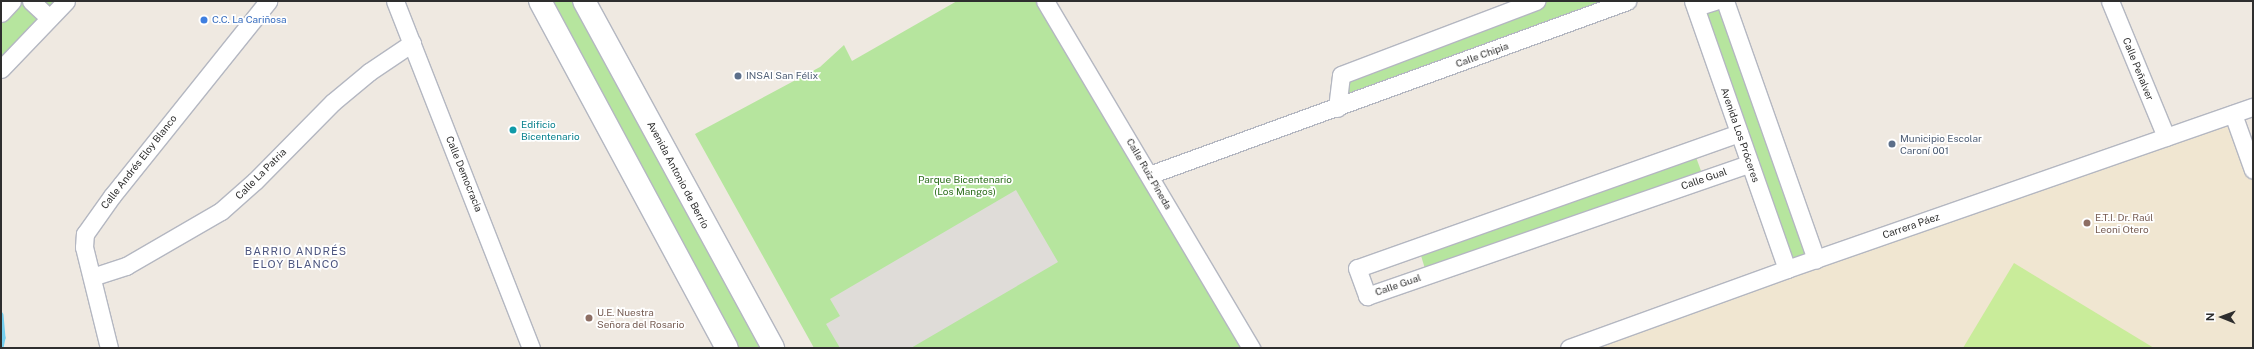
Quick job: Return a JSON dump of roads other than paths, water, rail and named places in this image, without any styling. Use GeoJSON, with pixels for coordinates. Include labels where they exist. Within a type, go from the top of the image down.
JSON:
{"type":"FeatureCollection","features":[{"type":"Feature","properties":{"kind":"street"},"geometry":{"type":"LineString","coordinates":[[1,12],[12,1]]}},
{"type":"Feature","properties":{"kind":"street"},"geometry":{"type":"LineString","coordinates":[[31,1],[49,18]]}},
{"type":"Feature","properties":{"kind":"street"},"geometry":{"type":"LineString","coordinates":[[1,68],[66,1]]}},
{"type":"Feature","properties":{"kind":"street","name":"Calle Andrés Eloy Blanco"},"geometry":{"type":"LineString","coordinates":[[110,348],[84,240],[91,224],[268,1]]}},
{"type":"Feature","properties":{"kind":"street","name":"Calle Democracia"},"geometry":{"type":"LineString","coordinates":[[395,1],[531,348]]}},
{"type":"Feature","properties":{"kind":"street"},"geometry":{"type":"LineString","coordinates":[[540,1],[727,348]]}},
{"type":"Feature","properties":{"kind":"street","name":"Avenida Antonio de Berrío"},"geometry":{"type":"LineString","coordinates":[[584,1],[773,348]]}},
{"type":"Feature","properties":{"kind":"street","name":"Calle Ruiz Pineda"},"geometry":{"type":"LineString","coordinates":[[1045,1],[1251,348]]}},
{"type":"Feature","properties":{"kind":"street"},"geometry":{"type":"LineString","coordinates":[[1337,108],[1340,75],[1536,1]]}},
{"type":"Feature","properties":{"kind":"street","name":"Calle Chipia"},"geometry":{"type":"LineString","coordinates":[[1150,176],[1627,1]]}},
{"type":"Feature","properties":{"kind":"street"},"geometry":{"type":"LineString","coordinates":[[1694,4],[1715,1]]}},
{"type":"Feature","properties":{"kind":"street"},"geometry":{"type":"LineString","coordinates":[[1725,1],[1816,259]]}},
{"type":"Feature","properties":{"kind":"street","name":"Calle Peñalver"},"geometry":{"type":"LineString","coordinates":[[2110,1],[2166,137]]}},
{"type":"Feature","properties":{"kind":"street","name":"Avenida Los Próceres"},"geometry":{"type":"LineString","coordinates":[[1694,4],[1787,269]]}},
{"type":"Feature","properties":{"kind":"street","name":"Calle La Patria"},"geometry":{"type":"LineString","coordinates":[[92,277],[126,266],[222,211],[255,181],[333,102],[369,72],[412,43]]}},
{"type":"Feature","properties":{"kind":"street","name":"Carrera Páez"},"geometry":{"type":"LineString","coordinates":[[1569,348],[1787,269],[2253,107]]}},
{"type":"Feature","properties":{"kind":"street"},"geometry":{"type":"LineString","coordinates":[[2233,114],[2253,170]]}},
{"type":"Feature","properties":{"kind":"street","name":"Calle Gual"},"geometry":{"type":"LineString","coordinates":[[1739,133],[1357,268],[1364,289],[1367,296],[1750,163]]}},
{"type":"Feature","properties":{"kind":"waterway"},"geometry":{"type":"LineString","coordinates":[[1,315],[3,338],[1,348]]}},
{"type":"Feature","properties":{"kind":"place","name":"C.C. La Cariñosa"},"geometry":{"type":"Point","coordinates":[204,20]}},
{"type":"Feature","properties":{"kind":"place","name":"INSAI San Félix"},"geometry":{"type":"Point","coordinates":[738,76]}},
{"type":"Feature","properties":{"kind":"place","name":"Edificio Bicentenario"},"geometry":{"type":"Point","coordinates":[513,130]}},
{"type":"Feature","properties":{"kind":"place","name":"Municipio Escolar Caroní 001"},"geometry":{"type":"Point","coordinates":[1892,144]}},
{"type":"Feature","properties":{"kind":"place","name":"E.T.I. Dr. Raúl Leoni Otero"},"geometry":{"type":"Point","coordinates":[2087,223]}},
{"type":"Feature","properties":{"kind":"place","name":"U.E. Nuestra Señora del Rosario"},"geometry":{"type":"Point","coordinates":[589,318]}},
{"type":"Feature","properties":{"kind":"district","name":"BARRIO ANDRÉS ELOY BLANCO"},"geometry":{"type":"Point","coordinates":[296,258]}},
{"type":"Feature","properties":{"kind":"park label","name":"Parque Bicentenario (Los Mangos)"},"geometry":{"type":"Point","coordinates":[965,184]}}]}
